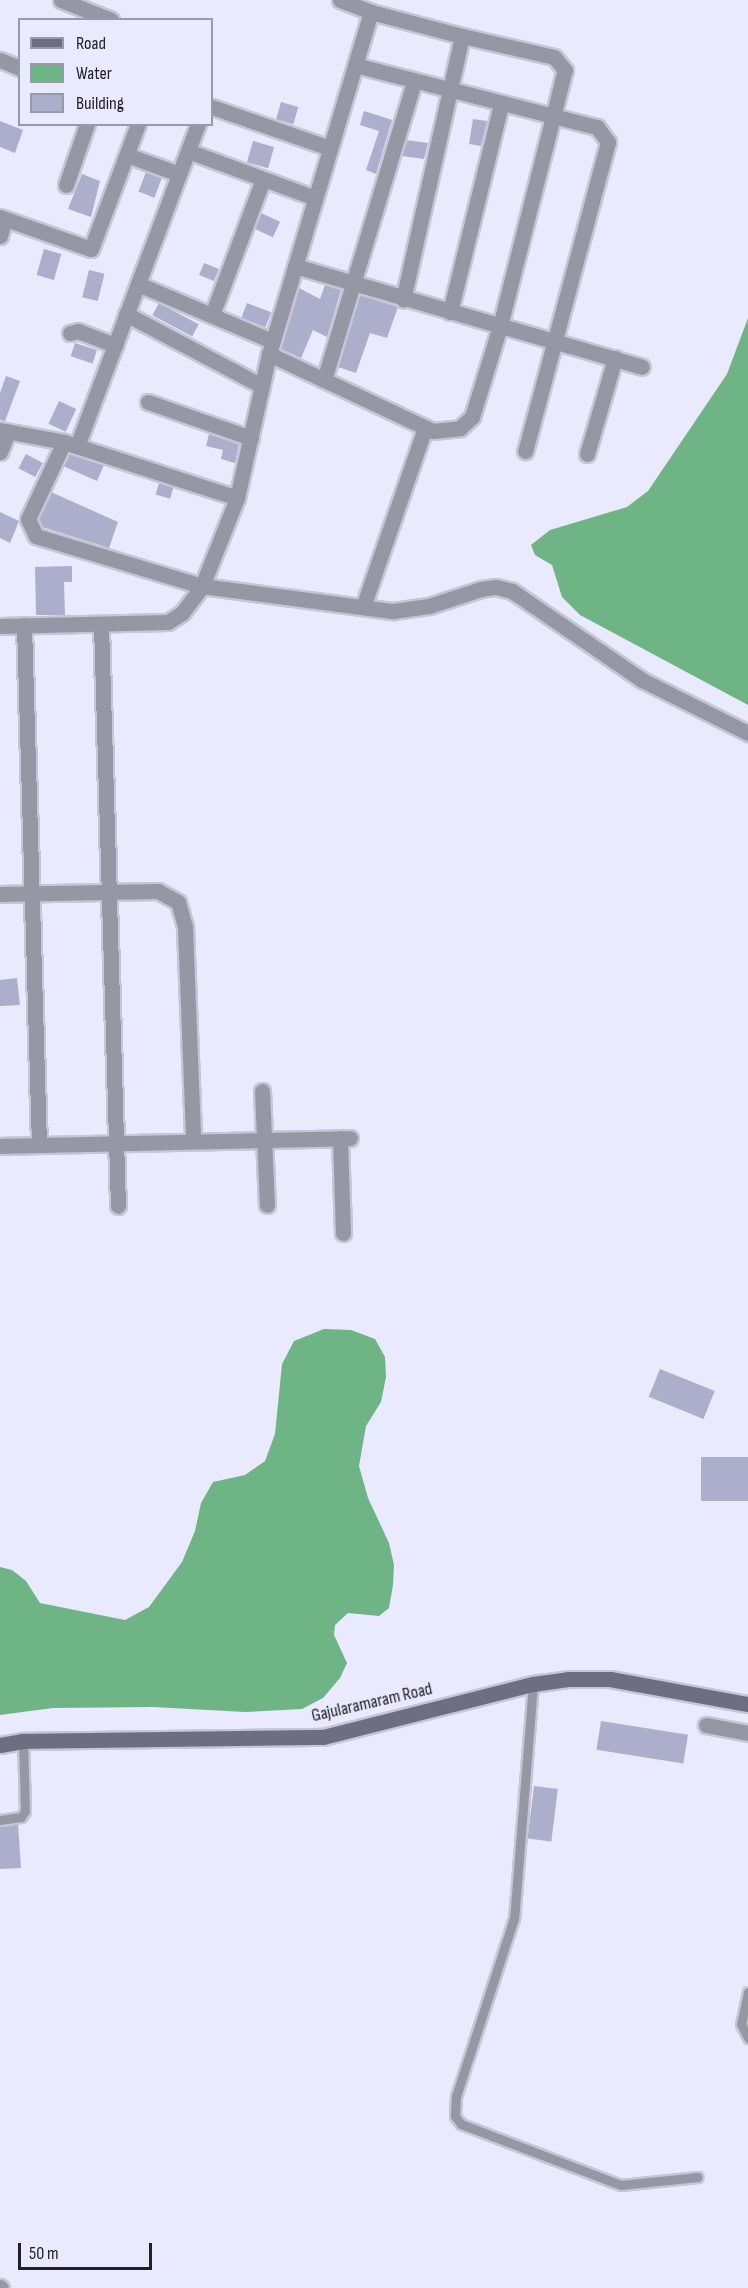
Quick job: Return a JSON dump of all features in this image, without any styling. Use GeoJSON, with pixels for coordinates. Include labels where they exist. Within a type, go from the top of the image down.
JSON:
{"type":"FeatureCollection","features":[{"type":"Feature","properties":{"kind":"main road","name":"Gajularamaram Road"},"geometry":{"type":"LineString","coordinates":[[0,1745],[23,1741],[324,1737],[533,1684],[610,1678],[748,1704]]}},
{"type":"Feature","properties":{"kind":"street"},"geometry":{"type":"LineString","coordinates":[[61,0],[106,18]]}},
{"type":"Feature","properties":{"kind":"street"},"geometry":{"type":"LineString","coordinates":[[138,284],[212,315],[271,347],[324,380],[424,428],[433,431],[460,428],[472,417],[500,326],[555,117],[565,70],[561,61],[370,12],[340,0]]}},
{"type":"Feature","properties":{"kind":"street"},"geometry":{"type":"LineString","coordinates":[[0,626],[168,622],[182,614],[202,586],[237,498],[271,347],[370,12]]}},
{"type":"Feature","properties":{"kind":"street"},"geometry":{"type":"LineString","coordinates":[[403,298],[462,36]]}},
{"type":"Feature","properties":{"kind":"street"},"geometry":{"type":"LineString","coordinates":[[0,60],[18,67]]}},
{"type":"Feature","properties":{"kind":"street"},"geometry":{"type":"LineString","coordinates":[[355,65],[597,127],[608,142],[525,452]]}},
{"type":"Feature","properties":{"kind":"street"},"geometry":{"type":"LineString","coordinates":[[324,380],[356,285],[414,81]]}},
{"type":"Feature","properties":{"kind":"street"},"geometry":{"type":"LineString","coordinates":[[450,312],[501,104]]}},
{"type":"Feature","properties":{"kind":"street"},"geometry":{"type":"LineString","coordinates":[[213,107],[330,148]]}},
{"type":"Feature","properties":{"kind":"street"},"geometry":{"type":"LineString","coordinates":[[66,186],[86,126]]}},
{"type":"Feature","properties":{"kind":"street"},"geometry":{"type":"LineString","coordinates":[[0,236],[2,218],[91,249],[137,126]]}},
{"type":"Feature","properties":{"kind":"street"},"geometry":{"type":"LineString","coordinates":[[197,126],[115,345],[70,444],[28,519],[31,531],[202,586],[363,607],[415,609],[481,589],[496,587],[512,591],[642,680],[748,733]]}},
{"type":"Feature","properties":{"kind":"street"},"geometry":{"type":"LineString","coordinates":[[188,151],[315,198]]}},
{"type":"Feature","properties":{"kind":"street"},"geometry":{"type":"LineString","coordinates":[[127,155],[179,174]]}},
{"type":"Feature","properties":{"kind":"street"},"geometry":{"type":"LineString","coordinates":[[212,315],[263,178]]}},
{"type":"Feature","properties":{"kind":"street"},"geometry":{"type":"LineString","coordinates":[[295,266],[642,367]]}},
{"type":"Feature","properties":{"kind":"street"},"geometry":{"type":"LineString","coordinates":[[126,315],[262,386]]}},
{"type":"Feature","properties":{"kind":"street"},"geometry":{"type":"LineString","coordinates":[[70,333],[78,331],[115,345]]}},
{"type":"Feature","properties":{"kind":"street"},"geometry":{"type":"LineString","coordinates":[[587,454],[615,358]]}},
{"type":"Feature","properties":{"kind":"street"},"geometry":{"type":"LineString","coordinates":[[148,402],[250,438]]}},
{"type":"Feature","properties":{"kind":"street"},"geometry":{"type":"LineString","coordinates":[[363,607],[424,428]]}},
{"type":"Feature","properties":{"kind":"street"},"geometry":{"type":"LineString","coordinates":[[0,452],[4,431],[70,444],[237,498]]}},
{"type":"Feature","properties":{"kind":"street"},"geometry":{"type":"LineString","coordinates":[[101,624],[118,1206]]}},
{"type":"Feature","properties":{"kind":"street"},"geometry":{"type":"LineString","coordinates":[[24,625],[39,1145]]}},
{"type":"Feature","properties":{"kind":"street"},"geometry":{"type":"LineString","coordinates":[[0,894],[158,891],[178,902],[183,914],[193,1140]]}},
{"type":"Feature","properties":{"kind":"street"},"geometry":{"type":"LineString","coordinates":[[262,1091],[262,1140],[267,1205]]}},
{"type":"Feature","properties":{"kind":"street"},"geometry":{"type":"LineString","coordinates":[[0,1146],[345,1138],[344,1233]]}},
{"type":"Feature","properties":{"kind":"street"},"geometry":{"type":"LineString","coordinates":[[706,1725],[748,1733]]}},
{"type":"Feature","properties":{"kind":"lane"},"geometry":{"type":"LineString","coordinates":[[533,1684],[514,1918],[456,2096],[455,2116],[461,2124],[621,2185],[698,2176]]}},
{"type":"Feature","properties":{"kind":"lane"},"geometry":{"type":"LineString","coordinates":[[0,1820],[21,1817],[25,1811],[23,1741]]}},
{"type":"Feature","properties":{"kind":"lane"},"geometry":{"type":"LineString","coordinates":[[748,1992],[741,2024],[748,2038]]}},
{"type":"Feature","properties":{"kind":"water"},"geometry":{"type":"Polygon","coordinates":[[[748,318],[748,705],[580,615],[562,597],[552,565],[535,555],[531,545],[550,530],[627,507],[648,491],[727,374],[748,318]]]}},
{"type":"Feature","properties":{"kind":"water"},"geometry":{"type":"Polygon","coordinates":[[[324,1329],[351,1330],[375,1339],[385,1357],[386,1377],[381,1402],[366,1426],[359,1466],[368,1498],[389,1543],[394,1565],[393,1585],[389,1608],[379,1616],[348,1613],[335,1625],[334,1635],[347,1663],[340,1678],[323,1698],[302,1709],[245,1712],[153,1707],[53,1708],[0,1715],[0,1567],[12,1570],[26,1581],[40,1603],[125,1620],[149,1607],[182,1562],[195,1531],[201,1503],[213,1482],[245,1475],[265,1461],[275,1434],[282,1364],[294,1341],[324,1329]]]}},
{"type":"Feature","properties":{"kind":"building"},"geometry":{"type":"Polygon","coordinates":[[[281,102],[298,107],[293,124],[276,119],[281,102]]]}},
{"type":"Feature","properties":{"kind":"building"},"geometry":{"type":"Polygon","coordinates":[[[364,111],[392,120],[376,174],[366,170],[379,131],[360,125],[364,111]]]}},
{"type":"Feature","properties":{"kind":"building"},"geometry":{"type":"Polygon","coordinates":[[[473,119],[487,121],[481,146],[469,144],[473,119]]]}},
{"type":"Feature","properties":{"kind":"building"},"geometry":{"type":"Polygon","coordinates":[[[0,121],[23,130],[15,153],[0,147],[0,121]]]}},
{"type":"Feature","properties":{"kind":"building"},"geometry":{"type":"Polygon","coordinates":[[[406,140],[428,143],[424,159],[402,156],[406,140]]]}},
{"type":"Feature","properties":{"kind":"building"},"geometry":{"type":"Polygon","coordinates":[[[253,141],[274,147],[268,168],[247,162],[253,141]]]}},
{"type":"Feature","properties":{"kind":"building"},"geometry":{"type":"Polygon","coordinates":[[[146,172],[162,178],[154,198],[138,192],[146,172]]]}},
{"type":"Feature","properties":{"kind":"building"},"geometry":{"type":"Polygon","coordinates":[[[82,174],[100,181],[91,217],[68,209],[82,174]]]}},
{"type":"Feature","properties":{"kind":"building"},"geometry":{"type":"Polygon","coordinates":[[[261,213],[280,222],[273,237],[254,228],[261,213]]]}},
{"type":"Feature","properties":{"kind":"building"},"geometry":{"type":"Polygon","coordinates":[[[44,249],[61,254],[54,280],[37,275],[44,249]]]}},
{"type":"Feature","properties":{"kind":"building"},"geometry":{"type":"Polygon","coordinates":[[[204,263],[219,269],[214,281],[199,275],[204,263]]]}},
{"type":"Feature","properties":{"kind":"building"},"geometry":{"type":"Polygon","coordinates":[[[89,270],[105,274],[98,301],[82,297],[89,270]]]}},
{"type":"Feature","properties":{"kind":"building"},"geometry":{"type":"Polygon","coordinates":[[[325,285],[341,290],[327,337],[313,330],[301,358],[281,349],[299,288],[320,299],[325,285]]]}},
{"type":"Feature","properties":{"kind":"building"},"geometry":{"type":"Polygon","coordinates":[[[360,295],[398,307],[387,338],[370,333],[356,373],[338,367],[360,295]]]}},
{"type":"Feature","properties":{"kind":"building"},"geometry":{"type":"Polygon","coordinates":[[[159,303],[199,324],[192,336],[152,315],[159,303]]]}},
{"type":"Feature","properties":{"kind":"building"},"geometry":{"type":"Polygon","coordinates":[[[247,303],[271,312],[266,327],[241,318],[247,303]]]}},
{"type":"Feature","properties":{"kind":"building"},"geometry":{"type":"Polygon","coordinates":[[[75,343],[97,350],[93,363],[71,356],[75,343]]]}},
{"type":"Feature","properties":{"kind":"building"},"geometry":{"type":"Polygon","coordinates":[[[6,376],[20,381],[5,421],[0,420],[0,393],[6,376]]]}},
{"type":"Feature","properties":{"kind":"building"},"geometry":{"type":"Polygon","coordinates":[[[59,401],[76,409],[66,432],[48,424],[59,401]]]}},
{"type":"Feature","properties":{"kind":"building"},"geometry":{"type":"Polygon","coordinates":[[[209,434],[239,444],[235,463],[221,459],[223,450],[206,446],[209,434]]]}},
{"type":"Feature","properties":{"kind":"building"},"geometry":{"type":"Polygon","coordinates":[[[26,454],[43,463],[35,477],[18,468],[26,454]]]}},
{"type":"Feature","properties":{"kind":"building"},"geometry":{"type":"Polygon","coordinates":[[[69,454],[104,465],[97,481],[63,466],[69,454]]]}},
{"type":"Feature","properties":{"kind":"building"},"geometry":{"type":"Polygon","coordinates":[[[159,483],[173,487],[170,499],[156,495],[159,483]]]}},
{"type":"Feature","properties":{"kind":"building"},"geometry":{"type":"Polygon","coordinates":[[[51,492],[118,522],[109,548],[42,527],[39,519],[51,492]]]}},
{"type":"Feature","properties":{"kind":"building"},"geometry":{"type":"Polygon","coordinates":[[[0,512],[19,521],[10,543],[0,538],[0,512]]]}},
{"type":"Feature","properties":{"kind":"building"},"geometry":{"type":"Polygon","coordinates":[[[72,566],[72,582],[64,582],[65,615],[36,615],[35,567],[72,566]]]}},
{"type":"Feature","properties":{"kind":"building"},"geometry":{"type":"Polygon","coordinates":[[[17,978],[20,1005],[0,1006],[0,980],[17,978]]]}},
{"type":"Feature","properties":{"kind":"building"},"geometry":{"type":"Polygon","coordinates":[[[660,1369],[715,1391],[703,1419],[649,1397],[660,1369]]]}},
{"type":"Feature","properties":{"kind":"building"},"geometry":{"type":"Polygon","coordinates":[[[701,1457],[748,1457],[748,1501],[701,1501],[701,1457]]]}},
{"type":"Feature","properties":{"kind":"building"},"geometry":{"type":"Polygon","coordinates":[[[601,1721],[688,1735],[683,1763],[596,1750],[601,1721]]]}},
{"type":"Feature","properties":{"kind":"building"},"geometry":{"type":"Polygon","coordinates":[[[534,1786],[558,1789],[551,1842],[528,1839],[534,1786]]]}},
{"type":"Feature","properties":{"kind":"building"},"geometry":{"type":"Polygon","coordinates":[[[18,1824],[21,1868],[0,1869],[0,1827],[18,1824]]]}}]}
